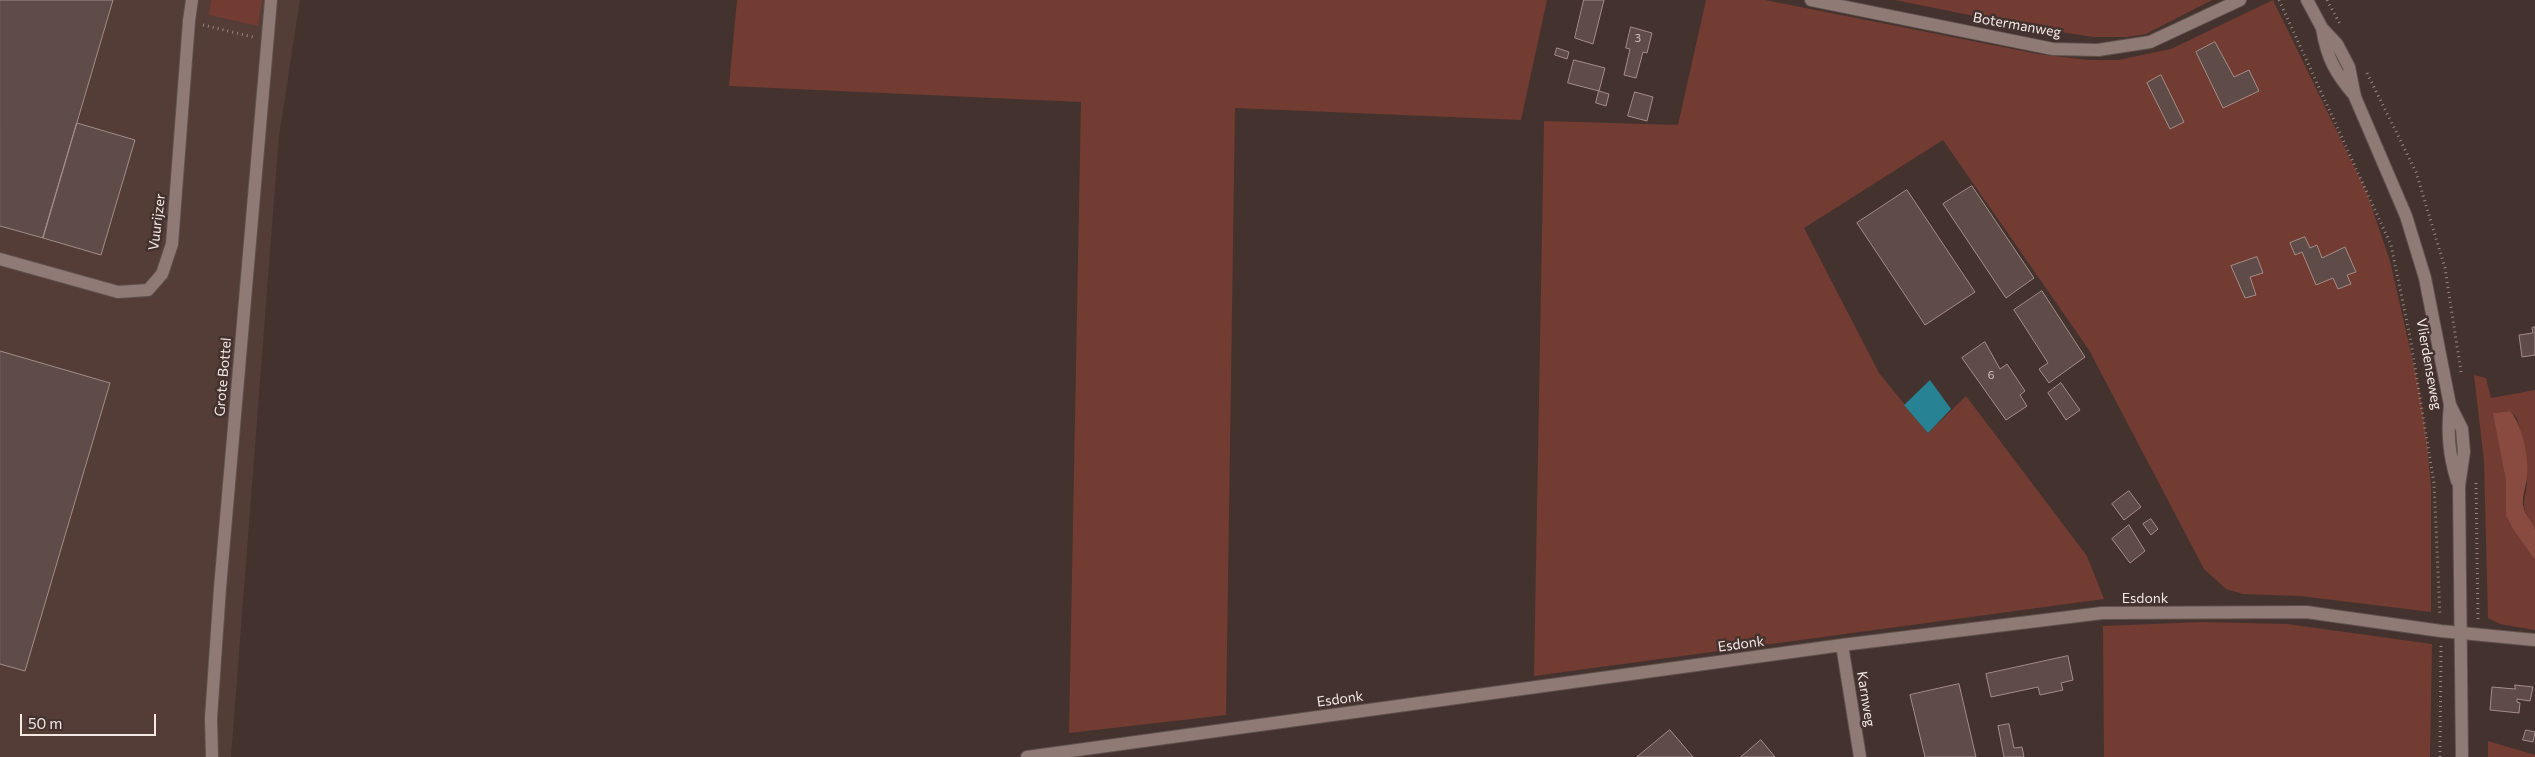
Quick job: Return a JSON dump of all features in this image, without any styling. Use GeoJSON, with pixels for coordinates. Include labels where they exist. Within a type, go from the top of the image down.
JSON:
{"type":"FeatureCollection","features":[{"type":"Feature","properties":{"kind":"street","name":"Vuurijzer"},"geometry":{"type":"LineString","coordinates":[[0,259],[118,292],[148,290],[162,274],[172,244],[192,0]]}},
{"type":"Feature","properties":{"kind":"street","name":"Grote Bottel"},"geometry":{"type":"LineString","coordinates":[[212,757],[211,718],[220,588],[271,0]]}},
{"type":"Feature","properties":{"kind":"street","name":"Botermanweg"},"geometry":{"type":"LineString","coordinates":[[1811,0],[2053,49],[2098,50],[2150,42],[2240,0]]}},
{"type":"Feature","properties":{"kind":"street","name":"Vlierdenseweg"},"geometry":{"type":"LineString","coordinates":[[2307,0],[2322,28],[2326,53],[2338,77],[2355,96],[2406,216],[2425,278],[2450,405],[2462,429],[2464,452],[2459,486],[2462,757]]}},
{"type":"Feature","properties":{"kind":"street","name":"Esdonk"},"geometry":{"type":"LineString","coordinates":[[1027,757],[1842,645],[2102,613],[2306,612],[2441,631],[2535,640]]}},
{"type":"Feature","properties":{"kind":"street","name":"Karnweg"},"geometry":{"type":"LineString","coordinates":[[1842,645],[1860,757]]}},
{"type":"Feature","properties":{"kind":"path","name":"Vlierdenseweg"},"geometry":{"type":"LineString","coordinates":[[2279,0],[2391,246],[2410,337],[2434,483],[2441,631],[2440,757]]}},
{"type":"Feature","properties":{"kind":"path"},"geometry":{"type":"LineString","coordinates":[[189,21],[268,40]]}},
{"type":"Feature","properties":{"kind":"shaded area"},"geometry":{"type":"Polygon","coordinates":[[[0,0],[300,0],[279,136],[231,757],[0,757],[0,0]]]}},
{"type":"Feature","properties":{"kind":"shaded area"},"geometry":{"type":"Polygon","coordinates":[[[211,0],[262,0],[258,26],[209,15],[211,0]]]}},
{"type":"Feature","properties":{"kind":"shaded area"},"geometry":{"type":"Polygon","coordinates":[[[737,0],[1547,0],[1521,120],[1235,108],[1226,715],[1069,733],[1081,102],[729,86],[737,0]]]}},
{"type":"Feature","properties":{"kind":"shaded area"},"geometry":{"type":"Polygon","coordinates":[[[1706,0],[1765,0],[2038,54],[2088,60],[2118,60],[2171,49],[2273,0],[2367,193],[2390,261],[2419,388],[2427,443],[2431,487],[2431,612],[2300,596],[2243,594],[2226,589],[2204,569],[2089,350],[1943,140],[1804,228],[1879,373],[1928,433],[1966,396],[2087,556],[2104,599],[1534,676],[1544,121],[1678,125],[1706,0]]]}},
{"type":"Feature","properties":{"kind":"shaded area"},"geometry":{"type":"Polygon","coordinates":[[[1895,0],[2212,0],[2146,34],[2127,37],[2093,37],[2028,27],[1895,0]]]}},
{"type":"Feature","properties":{"kind":"shaded area"},"geometry":{"type":"Polygon","coordinates":[[[2474,375],[2486,378],[2491,398],[2535,390],[2535,529],[2524,507],[2527,473],[2517,418],[2510,411],[2494,413],[2506,481],[2506,516],[2535,560],[2535,630],[2500,624],[2488,618],[2484,461],[2474,375]]]}},
{"type":"Feature","properties":{"kind":"shaded area"},"geometry":{"type":"Polygon","coordinates":[[[2510,411],[2515,417],[2522,434],[2526,452],[2527,478],[2523,505],[2535,529],[2535,560],[2506,516],[2506,481],[2493,413],[2510,411]]]}},
{"type":"Feature","properties":{"kind":"shaded area"},"geometry":{"type":"Polygon","coordinates":[[[2201,622],[2287,624],[2432,644],[2430,757],[2104,757],[2103,626],[2201,622]]]}},
{"type":"Feature","properties":{"kind":"shaded area"},"geometry":{"type":"Polygon","coordinates":[[[2488,741],[2535,755],[2535,757],[2488,757],[2488,741]]]}},
{"type":"Feature","properties":{"kind":"water"},"geometry":{"type":"Polygon","coordinates":[[[1930,380],[1951,409],[1928,433],[1904,405],[1930,380]]]}},
{"type":"Feature","properties":{"kind":"building"},"geometry":{"type":"Polygon","coordinates":[[[0,0],[113,0],[43,238],[0,226],[0,0]]]}},
{"type":"Feature","properties":{"kind":"building"},"geometry":{"type":"Polygon","coordinates":[[[1584,0],[1604,0],[1593,44],[1575,38],[1584,0]]]}},
{"type":"Feature","properties":{"kind":"building"},"geometry":{"type":"Polygon","coordinates":[[[1631,27],[1652,33],[1647,53],[1643,52],[1636,78],[1624,75],[1630,49],[1626,48],[1631,27]]]}},
{"type":"Feature","properties":{"kind":"building"},"geometry":{"type":"Polygon","coordinates":[[[2215,42],[2234,77],[2249,70],[2259,91],[2223,108],[2196,52],[2215,42]]]}},
{"type":"Feature","properties":{"kind":"building"},"geometry":{"type":"Polygon","coordinates":[[[1557,48],[1569,52],[1567,59],[1555,55],[1557,48]]]}},
{"type":"Feature","properties":{"kind":"building"},"geometry":{"type":"Polygon","coordinates":[[[1574,60],[1605,68],[1599,91],[1568,83],[1574,60]]]}},
{"type":"Feature","properties":{"kind":"building"},"geometry":{"type":"Polygon","coordinates":[[[2161,75],[2184,122],[2170,129],[2147,83],[2161,75]]]}},
{"type":"Feature","properties":{"kind":"building"},"geometry":{"type":"Polygon","coordinates":[[[1599,91],[1609,94],[1606,106],[1596,103],[1599,91]]]}},
{"type":"Feature","properties":{"kind":"building"},"geometry":{"type":"Polygon","coordinates":[[[1635,92],[1653,97],[1647,121],[1628,116],[1635,92]]]}},
{"type":"Feature","properties":{"kind":"building"},"geometry":{"type":"Polygon","coordinates":[[[77,123],[135,140],[101,255],[43,238],[77,123]]]}},
{"type":"Feature","properties":{"kind":"building"},"geometry":{"type":"Polygon","coordinates":[[[1972,186],[2034,278],[2006,298],[1943,204],[1972,186]]]}},
{"type":"Feature","properties":{"kind":"building"},"geometry":{"type":"Polygon","coordinates":[[[1907,190],[1975,292],[1925,325],[1857,223],[1907,190]]]}},
{"type":"Feature","properties":{"kind":"building"},"geometry":{"type":"Polygon","coordinates":[[[2305,237],[2310,248],[2317,245],[2322,258],[2345,247],[2356,272],[2347,275],[2351,284],[2338,289],[2333,278],[2316,285],[2302,252],[2295,255],[2290,243],[2305,237]]]}},
{"type":"Feature","properties":{"kind":"building"},"geometry":{"type":"Polygon","coordinates":[[[2257,257],[2263,273],[2250,277],[2256,295],[2245,298],[2231,266],[2257,257]]]}},
{"type":"Feature","properties":{"kind":"building"},"geometry":{"type":"Polygon","coordinates":[[[2042,291],[2085,357],[2049,383],[2039,369],[2048,363],[2014,310],[2042,291]]]}},
{"type":"Feature","properties":{"kind":"building"},"geometry":{"type":"Polygon","coordinates":[[[2535,327],[2535,355],[2522,357],[2519,335],[2533,333],[2532,328],[2535,327]]]}},
{"type":"Feature","properties":{"kind":"building"},"geometry":{"type":"Polygon","coordinates":[[[1985,342],[2000,369],[2007,364],[2025,391],[2020,395],[2027,406],[2006,420],[1962,358],[1985,342]]]}},
{"type":"Feature","properties":{"kind":"building"},"geometry":{"type":"Polygon","coordinates":[[[0,351],[110,383],[25,671],[0,664],[0,351]]]}},
{"type":"Feature","properties":{"kind":"building"},"geometry":{"type":"Polygon","coordinates":[[[2061,383],[2080,410],[2066,420],[2048,393],[2061,383]]]}},
{"type":"Feature","properties":{"kind":"building"},"geometry":{"type":"Polygon","coordinates":[[[2129,491],[2141,507],[2124,520],[2112,504],[2129,491]]]}},
{"type":"Feature","properties":{"kind":"building"},"geometry":{"type":"Polygon","coordinates":[[[2151,519],[2158,529],[2151,535],[2143,524],[2151,519]]]}},
{"type":"Feature","properties":{"kind":"building"},"geometry":{"type":"Polygon","coordinates":[[[2129,525],[2145,551],[2130,563],[2112,539],[2129,525]]]}},
{"type":"Feature","properties":{"kind":"building"},"geometry":{"type":"Polygon","coordinates":[[[2068,656],[2073,680],[2061,683],[2063,690],[2040,695],[2038,687],[1991,697],[1986,674],[2068,656]]]}},
{"type":"Feature","properties":{"kind":"building"},"geometry":{"type":"Polygon","coordinates":[[[1959,684],[1976,757],[1925,757],[1910,695],[1959,684]]]}},
{"type":"Feature","properties":{"kind":"building"},"geometry":{"type":"Polygon","coordinates":[[[2515,685],[2533,687],[2530,701],[2517,699],[2517,702],[2520,703],[2519,713],[2490,710],[2492,687],[2515,689],[2515,685]]]}},
{"type":"Feature","properties":{"kind":"building"},"geometry":{"type":"Polygon","coordinates":[[[2009,724],[2014,748],[2022,747],[2024,757],[2004,757],[1998,726],[2009,724]]]}},
{"type":"Feature","properties":{"kind":"building"},"geometry":{"type":"Polygon","coordinates":[[[1670,730],[1693,757],[1637,757],[1670,730]]]}},
{"type":"Feature","properties":{"kind":"building"},"geometry":{"type":"Polygon","coordinates":[[[2526,730],[2535,732],[2533,742],[2523,740],[2526,730]]]}},
{"type":"Feature","properties":{"kind":"building"},"geometry":{"type":"Polygon","coordinates":[[[1761,740],[1775,757],[1741,757],[1761,740]]]}}]}
